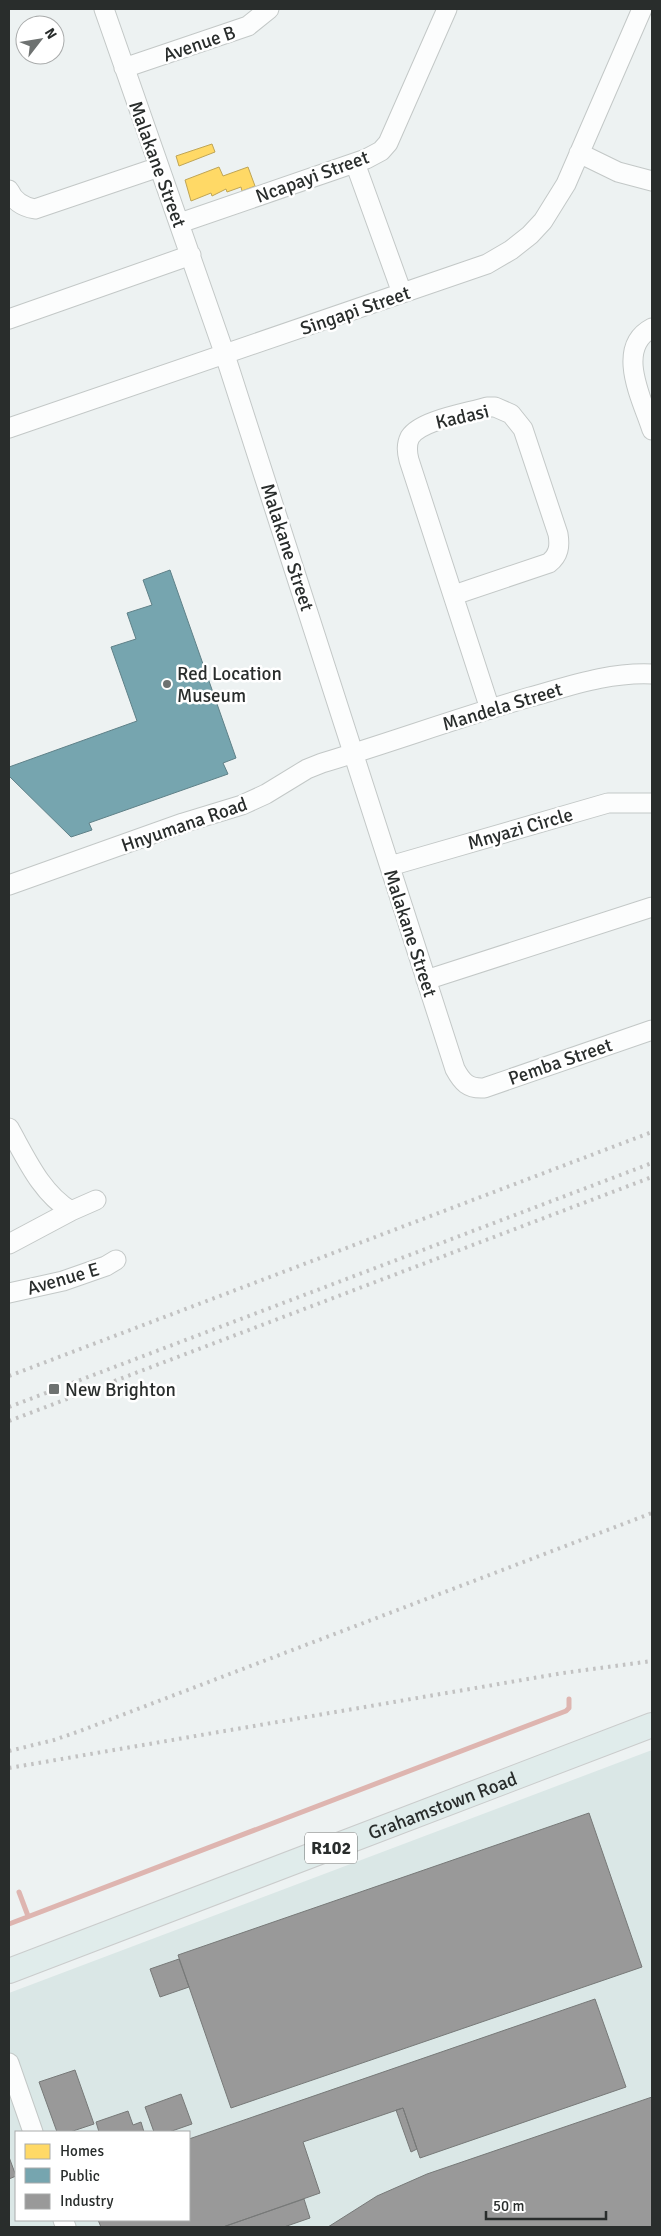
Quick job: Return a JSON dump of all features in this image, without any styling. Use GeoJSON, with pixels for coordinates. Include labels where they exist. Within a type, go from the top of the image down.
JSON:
{"type":"FeatureCollection","features":[{"type":"Feature","properties":{"kind":"main road","name":"Grahamstown Road"},"geometry":{"type":"LineString","coordinates":[[9,1971],[652,1724]]}},
{"type":"Feature","properties":{"kind":"street","name":"Malakane Street"},"geometry":{"type":"LineString","coordinates":[[104,9],[180,223],[224,355],[455,1069],[468,1086]]}},
{"type":"Feature","properties":{"kind":"street","name":"Avenue B"},"geometry":{"type":"LineString","coordinates":[[124,68],[248,26],[269,9]]}},
{"type":"Feature","properties":{"kind":"street","name":"Ncapayi Street"},"geometry":{"type":"LineString","coordinates":[[180,223],[355,163],[381,151],[388,143],[446,9]]}},
{"type":"Feature","properties":{"kind":"street","name":"Singapi Street"},"geometry":{"type":"LineString","coordinates":[[9,428],[487,264],[517,246],[543,221],[566,184],[642,9]]}},
{"type":"Feature","properties":{"kind":"street"},"geometry":{"type":"LineString","coordinates":[[580,153],[618,172],[652,181]]}},
{"type":"Feature","properties":{"kind":"street"},"geometry":{"type":"LineString","coordinates":[[355,163],[402,293]]}},
{"type":"Feature","properties":{"kind":"street"},"geometry":{"type":"LineString","coordinates":[[9,190],[15,200],[21,205],[35,210],[159,167]]}},
{"type":"Feature","properties":{"kind":"street"},"geometry":{"type":"LineString","coordinates":[[9,319],[190,255]]}},
{"type":"Feature","properties":{"kind":"street"},"geometry":{"type":"LineString","coordinates":[[652,328],[636,344],[632,366],[652,430]]}},
{"type":"Feature","properties":{"kind":"street","name":"Kadasi"},"geometry":{"type":"LineString","coordinates":[[454,595],[549,563],[556,556],[559,548],[558,534],[524,429],[511,414],[495,407],[487,407],[423,425],[412,435],[407,446],[409,460],[490,709]]}},
{"type":"Feature","properties":{"kind":"street","name":"Mandela Street"},"geometry":{"type":"LineString","coordinates":[[354,753],[490,709],[600,677],[617,674],[652,674]]}},
{"type":"Feature","properties":{"kind":"street","name":"Hnyumana Road"},"geometry":{"type":"LineString","coordinates":[[9,885],[183,823],[242,805],[266,794],[307,769],[354,753]]}},
{"type":"Feature","properties":{"kind":"street","name":"Mnyazi Circle"},"geometry":{"type":"LineString","coordinates":[[390,866],[608,803],[652,803]]}},
{"type":"Feature","properties":{"kind":"street"},"geometry":{"type":"LineString","coordinates":[[426,980],[652,907]]}},
{"type":"Feature","properties":{"kind":"street","name":"Pemba Street"},"geometry":{"type":"LineString","coordinates":[[468,1086],[484,1088],[652,1030]]}},
{"type":"Feature","properties":{"kind":"street"},"geometry":{"type":"LineString","coordinates":[[9,1128],[44,1187],[60,1204],[71,1211]]}},
{"type":"Feature","properties":{"kind":"street"},"geometry":{"type":"LineString","coordinates":[[9,1244],[96,1200]]}},
{"type":"Feature","properties":{"kind":"street","name":"Avenue E"},"geometry":{"type":"LineString","coordinates":[[10,1291],[64,1281],[106,1266],[116,1260]]}},
{"type":"Feature","properties":{"kind":"street"},"geometry":{"type":"LineString","coordinates":[[9,2063],[33,2131]]}},
{"type":"Feature","properties":{"kind":"shaded area"},"geometry":{"type":"Polygon","coordinates":[[[652,1750],[652,2227],[9,2227],[9,1993],[652,1750]]]}},
{"type":"Feature","properties":{"kind":"building: Homes"},"geometry":{"type":"Polygon","coordinates":[[[212,144],[215,152],[179,166],[176,156],[212,144]]]}},
{"type":"Feature","properties":{"kind":"building: Homes"},"geometry":{"type":"Polygon","coordinates":[[[219,167],[223,176],[248,167],[255,186],[242,191],[241,187],[227,192],[226,189],[212,196],[211,193],[191,201],[185,180],[219,167]]]}},
{"type":"Feature","properties":{"kind":"building: Public","name":"Red Location Museum"},"geometry":{"type":"Polygon","coordinates":[[[170,570],[236,758],[223,763],[228,774],[89,823],[92,830],[71,837],[9,776],[9,767],[137,721],[111,647],[136,639],[127,613],[152,605],[143,580],[170,570]]]}},
{"type":"Feature","properties":{"kind":"building: Industry"},"geometry":{"type":"Polygon","coordinates":[[[589,1813],[642,1967],[231,2108],[178,1955],[589,1813]]]}},
{"type":"Feature","properties":{"kind":"building: Industry"},"geometry":{"type":"Polygon","coordinates":[[[179,1959],[189,1987],[160,1997],[150,1969],[179,1959]]]}},
{"type":"Feature","properties":{"kind":"building: Industry"},"geometry":{"type":"Polygon","coordinates":[[[595,1999],[626,2087],[420,2158],[403,2108],[303,2142],[320,2193],[223,2227],[101,2227],[98,2221],[190,2221],[190,2139],[595,1999]]]}},
{"type":"Feature","properties":{"kind":"building: Industry"},"geometry":{"type":"Polygon","coordinates":[[[75,2070],[94,2124],[73,2131],[57,2131],[39,2082],[75,2070]]]}},
{"type":"Feature","properties":{"kind":"building: Industry"},"geometry":{"type":"Polygon","coordinates":[[[181,2094],[192,2124],[172,2131],[154,2131],[145,2107],[181,2094]]]}},
{"type":"Feature","properties":{"kind":"building: Industry"},"geometry":{"type":"Polygon","coordinates":[[[652,2097],[652,2227],[328,2227],[377,2196],[427,2174],[652,2097]]]}},
{"type":"Feature","properties":{"kind":"building: Industry"},"geometry":{"type":"Polygon","coordinates":[[[403,2108],[417,2149],[411,2152],[396,2110],[403,2108]]]}},
{"type":"Feature","properties":{"kind":"building: Industry"},"geometry":{"type":"Polygon","coordinates":[[[128,2111],[133,2125],[141,2122],[144,2131],[99,2131],[96,2122],[128,2111]]]}},
{"type":"Feature","properties":{"kind":"building: Industry"},"geometry":{"type":"Polygon","coordinates":[[[9,2157],[15,2176],[9,2179],[9,2157]]]}},
{"type":"Feature","properties":{"kind":"building: Industry"},"geometry":{"type":"Polygon","coordinates":[[[304,2199],[310,2218],[284,2227],[223,2227],[304,2199]]]}},
{"type":"Feature","properties":{"kind":"waterway"},"geometry":{"type":"LineString","coordinates":[[9,1924],[566,1711],[569,1708],[569,1699]]}},
{"type":"Feature","properties":{"kind":"waterway"},"geometry":{"type":"LineString","coordinates":[[19,1892],[28,1916]]}},
{"type":"Feature","properties":{"kind":"railway"},"geometry":{"type":"LineString","coordinates":[[9,1376],[652,1132]]}},
{"type":"Feature","properties":{"kind":"railway"},"geometry":{"type":"LineString","coordinates":[[9,1407],[652,1163]]}},
{"type":"Feature","properties":{"kind":"railway"},"geometry":{"type":"LineString","coordinates":[[9,1421],[652,1177]]}},
{"type":"Feature","properties":{"kind":"railway"},"geometry":{"type":"LineString","coordinates":[[9,1751],[54,1740],[80,1731],[652,1513]]}},
{"type":"Feature","properties":{"kind":"railway"},"geometry":{"type":"LineString","coordinates":[[9,1768],[563,1673],[652,1661]]}},
{"type":"Feature","properties":{"kind":"place","name":"Red Location Museum"},"geometry":{"type":"Point","coordinates":[167,684]}},
{"type":"Feature","properties":{"kind":"place","name":"New Brighton"},"geometry":{"type":"Point","coordinates":[54,1389]}}]}
